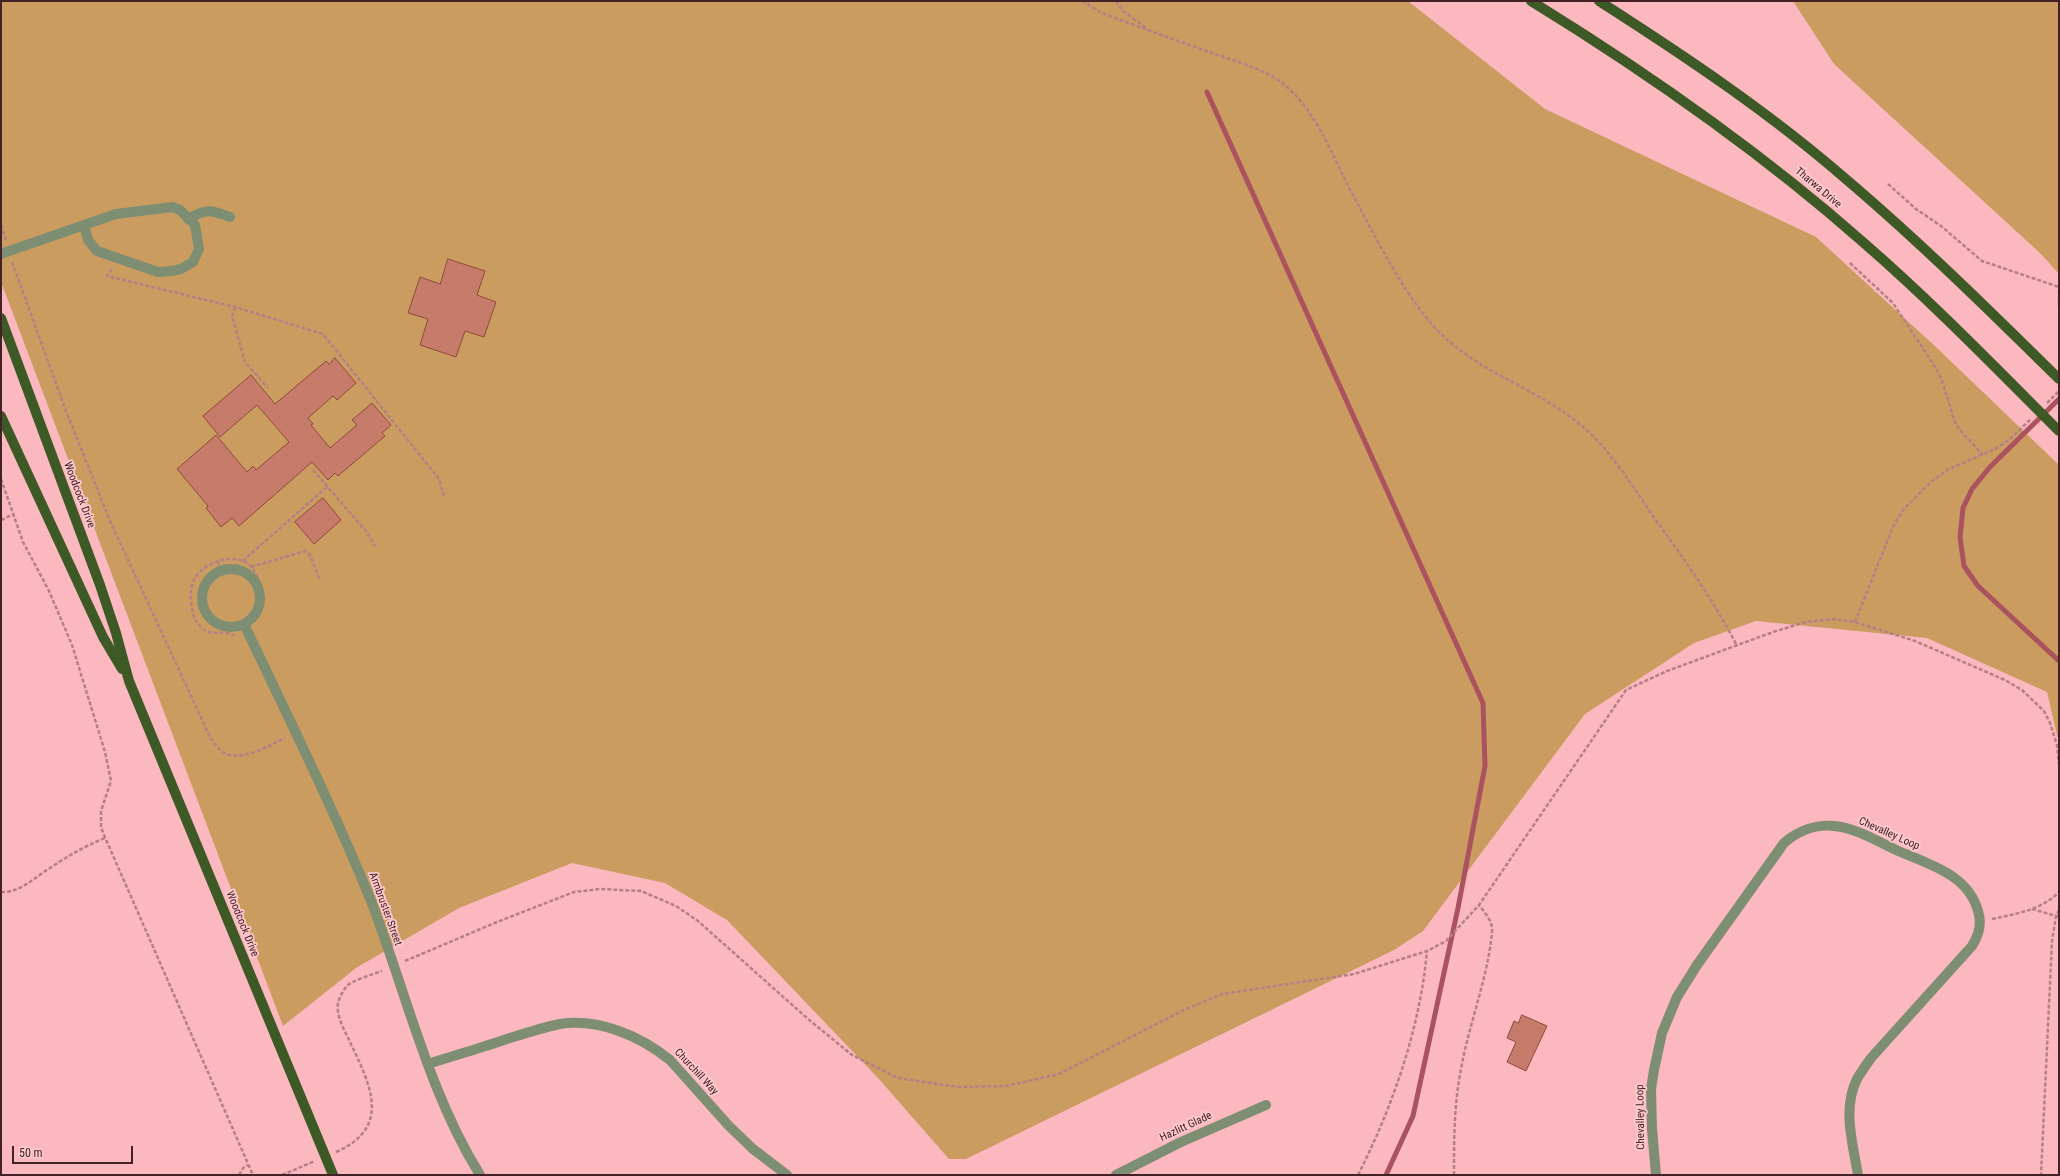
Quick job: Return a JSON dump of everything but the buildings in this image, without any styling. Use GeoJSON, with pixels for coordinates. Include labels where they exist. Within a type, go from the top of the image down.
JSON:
{"type":"FeatureCollection","features":[{"type":"Feature","properties":{"kind":"main road","name":"Tharwa Drive"},"geometry":{"type":"LineString","coordinates":[[1531,1],[1691,105],[1772,166],[1865,244],[1923,297],[2059,431]]}},
{"type":"Feature","properties":{"kind":"main road"},"geometry":{"type":"LineString","coordinates":[[1600,1],[1677,50],[1763,113],[1846,178],[1924,248],[2059,379]]}},
{"type":"Feature","properties":{"kind":"main road","name":"Woodcock Drive"},"geometry":{"type":"LineString","coordinates":[[1,318],[100,585],[116,633],[129,681],[316,1138],[332,1172]]}},
{"type":"Feature","properties":{"kind":"main road","name":"Woodcock Drive"},"geometry":{"type":"LineString","coordinates":[[1,416],[103,637],[129,681]]}},
{"type":"Feature","properties":{"kind":"street"},"geometry":{"type":"LineString","coordinates":[[5,253],[84,225],[116,214],[172,207],[180,210],[195,226],[199,249],[193,262],[181,269],[158,272],[98,251],[88,240],[84,225]]}},
{"type":"Feature","properties":{"kind":"street"},"geometry":{"type":"LineString","coordinates":[[188,219],[202,211],[218,213],[230,217]]}},
{"type":"Feature","properties":{"kind":"street"},"geometry":{"type":"LineString","coordinates":[[236,570],[251,578],[256,585],[259,594],[259,604],[256,613],[244,624],[232,628],[222,626],[214,622],[207,615],[203,606],[202,597],[204,587],[209,579],[221,572],[236,570]]}},
{"type":"Feature","properties":{"kind":"street","name":"Armbruster Street"},"geometry":{"type":"LineString","coordinates":[[244,624],[347,844],[371,902],[443,1105],[465,1152],[480,1175]]}},
{"type":"Feature","properties":{"kind":"street","name":"Chevalley Loop"},"geometry":{"type":"LineString","coordinates":[[1656,1175],[1652,1128],[1652,1089],[1654,1070],[1662,1032],[1677,997],[1697,964],[1784,843],[1806,829],[1834,826],[1854,831],[1951,875],[1971,893],[1975,900],[1980,921],[1976,939],[1972,946],[1871,1058],[1857,1079],[1853,1091],[1849,1115],[1858,1175]]}},
{"type":"Feature","properties":{"kind":"street","name":"Churchill Way"},"geometry":{"type":"LineString","coordinates":[[428,1064],[535,1030],[562,1024],[590,1024],[605,1026],[633,1036],[670,1060],[729,1126],[753,1149],[787,1175]]}},
{"type":"Feature","properties":{"kind":"street","name":"Hazlitt Glade"},"geometry":{"type":"LineString","coordinates":[[1116,1175],[1181,1142],[1266,1105]]}},
{"type":"Feature","properties":{"kind":"path"},"geometry":{"type":"LineString","coordinates":[[1082,1],[1102,13],[1254,68],[1279,81],[1292,92],[1319,126],[1360,208],[1398,275],[1425,316],[1445,337],[1467,356],[1498,376],[1562,410],[1598,441],[1614,459],[1677,549],[1728,628],[1737,646]]}},
{"type":"Feature","properties":{"kind":"path"},"geometry":{"type":"LineString","coordinates":[[1116,1],[1123,11],[1136,22],[1154,32]]}},
{"type":"Feature","properties":{"kind":"path"},"geometry":{"type":"LineString","coordinates":[[1888,184],[1916,209],[1941,226],[1982,261],[2059,288],[2059,306]]}},
{"type":"Feature","properties":{"kind":"path"},"geometry":{"type":"LineString","coordinates":[[1,225],[5,253],[111,523],[210,737],[221,751],[235,756],[258,751],[286,738]]}},
{"type":"Feature","properties":{"kind":"path"},"geometry":{"type":"LineString","coordinates":[[120,259],[107,276],[235,308],[323,334],[439,479],[444,496]]}},
{"type":"Feature","properties":{"kind":"path"},"geometry":{"type":"LineString","coordinates":[[1850,263],[1893,303],[1944,383],[1954,420],[1959,429],[1983,455]]}},
{"type":"Feature","properties":{"kind":"path"},"geometry":{"type":"LineString","coordinates":[[235,308],[232,316],[245,362],[268,388]]}},
{"type":"Feature","properties":{"kind":"path"},"geometry":{"type":"LineString","coordinates":[[2043,407],[2059,391]]}},
{"type":"Feature","properties":{"kind":"path"},"geometry":{"type":"LineString","coordinates":[[1855,622],[1893,527],[1903,510],[1932,481],[1949,469],[1983,455],[2009,440],[2032,417]]}},
{"type":"Feature","properties":{"kind":"path"},"geometry":{"type":"LineString","coordinates":[[314,470],[366,531],[375,546]]}},
{"type":"Feature","properties":{"kind":"path"},"geometry":{"type":"LineString","coordinates":[[1,479],[23,542],[49,591],[72,645],[105,752],[111,781],[101,811],[101,827],[252,1175]]}},
{"type":"Feature","properties":{"kind":"path"},"geometry":{"type":"LineString","coordinates":[[244,562],[245,559],[328,486]]}},
{"type":"Feature","properties":{"kind":"path"},"geometry":{"type":"LineString","coordinates":[[1,520],[14,514]]}},
{"type":"Feature","properties":{"kind":"path"},"geometry":{"type":"LineString","coordinates":[[252,567],[305,551],[310,555],[319,578]]}},
{"type":"Feature","properties":{"kind":"path"},"geometry":{"type":"LineString","coordinates":[[239,638],[232,634],[213,634],[204,630],[193,616],[189,596],[195,578],[207,565],[218,561],[236,559],[244,562],[252,567],[258,578]]}},
{"type":"Feature","properties":{"kind":"path"},"geometry":{"type":"LineString","coordinates":[[218,561],[221,572]]}},
{"type":"Feature","properties":{"kind":"path"},"geometry":{"type":"LineString","coordinates":[[394,966],[497,922],[574,892],[600,889],[641,891],[676,906],[698,921],[808,1019],[852,1055],[898,1078],[966,1087],[1006,1086],[1060,1074],[1184,1010],[1222,994],[1354,974],[1427,951],[1446,941],[1479,905],[1626,690],[1668,671],[1773,632],[1806,622],[1834,619],[1855,622],[1916,641],[2005,680],[2022,690],[2044,711],[2050,723],[2057,745],[2059,765]]}},
{"type":"Feature","properties":{"kind":"path"},"geometry":{"type":"LineString","coordinates":[[282,731],[289,745]]}},
{"type":"Feature","properties":{"kind":"path"},"geometry":{"type":"LineString","coordinates":[[1,892],[11,891],[26,884],[86,846],[105,838]]}},
{"type":"Feature","properties":{"kind":"path"},"geometry":{"type":"LineString","coordinates":[[1980,921],[2015,915],[2032,909],[2052,899],[2059,892]]}},
{"type":"Feature","properties":{"kind":"path"},"geometry":{"type":"LineString","coordinates":[[1454,1175],[1455,1118],[1461,1069],[1482,983],[1492,930],[1490,920],[1479,905]]}},
{"type":"Feature","properties":{"kind":"path"},"geometry":{"type":"LineString","coordinates":[[2032,909],[2058,916]]}},
{"type":"Feature","properties":{"kind":"path"},"geometry":{"type":"LineString","coordinates":[[2041,1175],[2052,941],[2059,910]]}},
{"type":"Feature","properties":{"kind":"path"},"geometry":{"type":"LineString","coordinates":[[1358,1175],[1374,1142],[1396,1088],[1415,1022],[1427,951]]}},
{"type":"Feature","properties":{"kind":"path"},"geometry":{"type":"LineString","coordinates":[[333,1153],[348,1146],[365,1132],[371,1117],[373,1101],[357,1056],[340,1020],[338,1001],[347,985],[382,971],[380,964]]}},
{"type":"Feature","properties":{"kind":"path"},"geometry":{"type":"LineString","coordinates":[[282,1175],[319,1159]]}},
{"type":"Feature","properties":{"kind":"path"},"geometry":{"type":"LineString","coordinates":[[239,1175],[243,1168],[248,1165]]}},
{"type":"Feature","properties":{"kind":"shaded area"},"geometry":{"type":"Polygon","coordinates":[[[1,1],[1408,1],[1545,109],[1816,237],[1937,348],[2059,465],[2059,743],[2047,692],[1927,638],[1756,621],[1694,643],[1585,714],[1423,931],[1394,950],[966,1159],[949,1159],[878,1078],[727,920],[665,883],[572,863],[459,908],[356,968],[283,1026],[1,282],[1,1]]]}},
{"type":"Feature","properties":{"kind":"shaded area"},"geometry":{"type":"Polygon","coordinates":[[[1793,1],[2059,1],[2059,274],[2041,254],[1834,64],[1793,1]]]}},
{"type":"Feature","properties":{"kind":"waterway"},"geometry":{"type":"LineString","coordinates":[[1207,92],[1483,703],[1485,766],[1458,908],[1413,1116],[1386,1175]]}},
{"type":"Feature","properties":{"kind":"waterway"},"geometry":{"type":"LineString","coordinates":[[2059,399],[1990,467],[1972,489],[1963,508],[1960,537],[1964,566],[1978,586],[2059,661]]}}]}
